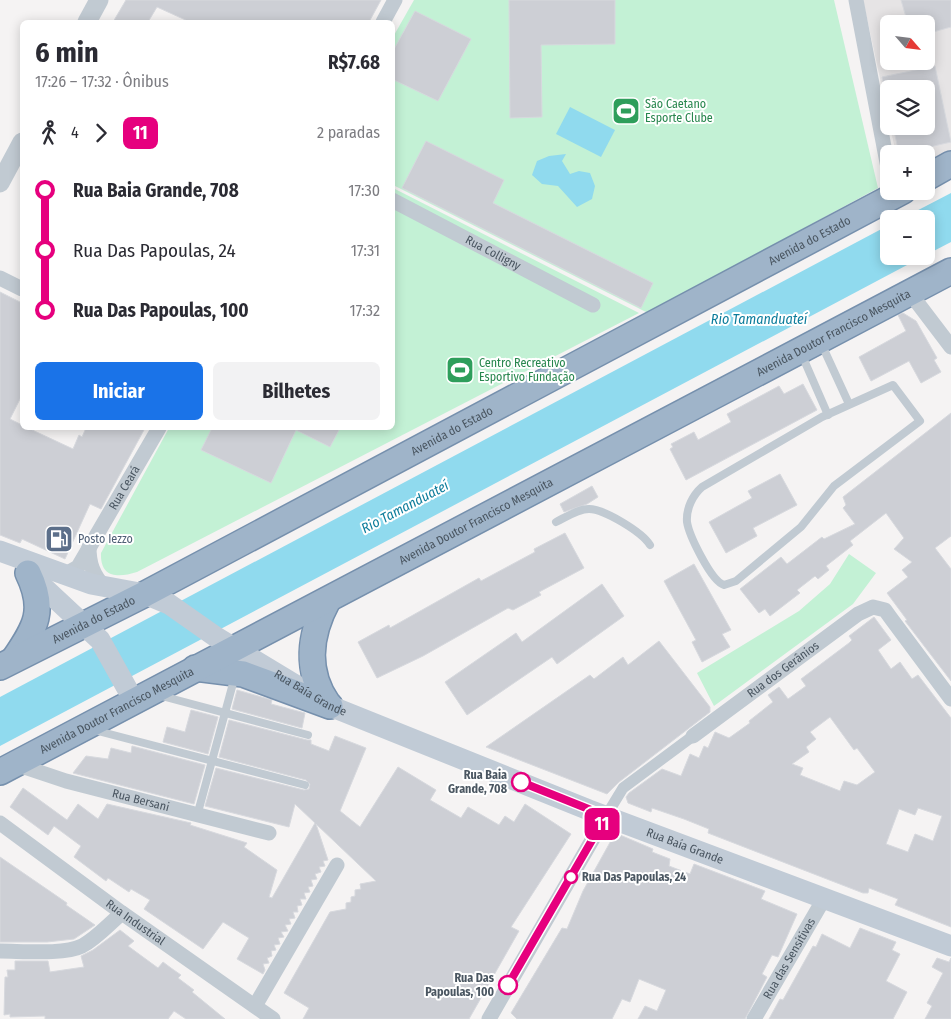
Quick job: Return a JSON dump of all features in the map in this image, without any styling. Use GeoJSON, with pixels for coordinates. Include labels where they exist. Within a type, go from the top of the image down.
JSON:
{"type":"FeatureCollection","features":[{"type":"Feature","properties":{"kind":"highway"},"geometry":{"type":"LineString","coordinates":[[935,173],[951,164]]}},
{"type":"Feature","properties":{"kind":"highway","name":"Avenida do Estado"},"geometry":{"type":"LineString","coordinates":[[7,663],[92,632],[145,594],[880,196]]}},
{"type":"Feature","properties":{"kind":"highway","name":"Avenida Doutor Francisco Mesquita"},"geometry":{"type":"LineString","coordinates":[[8,768],[84,728],[135,692],[195,668],[225,642],[328,600],[951,271]]}},
{"type":"Feature","properties":{"kind":"highway"},"geometry":{"type":"LineString","coordinates":[[7,663],[28,637],[37,614],[37,591],[28,573]]}},
{"type":"Feature","properties":{"kind":"highway"},"geometry":{"type":"LineString","coordinates":[[328,600],[319,620],[312,651],[313,678],[329,705]]}},
{"type":"Feature","properties":{"kind":"highway"},"geometry":{"type":"LineString","coordinates":[[195,668],[236,673],[329,705]]}},
{"type":"Feature","properties":{"kind":"main road","name":"Rua Baía Grande"},"geometry":{"type":"LineString","coordinates":[[3,553],[64,575],[104,587],[145,594],[170,604],[225,642],[329,705],[606,816],[951,946]]}},
{"type":"Feature","properties":{"kind":"main road"},"geometry":{"type":"LineString","coordinates":[[3,553],[28,573],[92,632],[135,692]]}},
{"type":"Feature","properties":{"kind":"street"},"geometry":{"type":"LineString","coordinates":[[88,20],[99,0]]}},
{"type":"Feature","properties":{"kind":"street"},"geometry":{"type":"LineString","coordinates":[[384,20],[395,0]]}},
{"type":"Feature","properties":{"kind":"street"},"geometry":{"type":"LineString","coordinates":[[856,0],[885,145]]}},
{"type":"Feature","properties":{"kind":"street"},"geometry":{"type":"LineString","coordinates":[[0,183],[20,146]]}},
{"type":"Feature","properties":{"kind":"street","name":"Rua Colligny"},"geometry":{"type":"LineString","coordinates":[[395,202],[593,305]]}},
{"type":"Feature","properties":{"kind":"street"},"geometry":{"type":"LineString","coordinates":[[0,278],[20,288]]}},
{"type":"Feature","properties":{"kind":"street"},"geometry":{"type":"LineString","coordinates":[[910,293],[951,347]]}},
{"type":"Feature","properties":{"kind":"street","name":"Rua Ceará"},"geometry":{"type":"LineString","coordinates":[[64,575],[75,571],[157,430]]}},
{"type":"Feature","properties":{"kind":"street"},"geometry":{"type":"LineString","coordinates":[[89,547],[94,576],[104,587]]}},
{"type":"Feature","properties":{"kind":"street","name":"Rua dos Gerânios"},"geometry":{"type":"LineString","coordinates":[[606,816],[623,788],[858,614],[874,607],[884,610],[890,617],[951,699]]}},
{"type":"Feature","properties":{"kind":"street","name":"Rua Bersani"},"geometry":{"type":"LineString","coordinates":[[8,768],[269,833]]}},
{"type":"Feature","properties":{"kind":"street"},"geometry":{"type":"LineString","coordinates":[[489,1019],[606,816]]}},
{"type":"Feature","properties":{"kind":"street","name":"Rua Industrial"},"geometry":{"type":"LineString","coordinates":[[0,823],[122,913],[272,1019]]}},
{"type":"Feature","properties":{"kind":"street"},"geometry":{"type":"LineString","coordinates":[[255,1006],[337,865]]}},
{"type":"Feature","properties":{"kind":"street","name":"Rua das Sensitivas"},"geometry":{"type":"LineString","coordinates":[[754,1019],[825,897]]}},
{"type":"Feature","properties":{"kind":"street"},"geometry":{"type":"LineString","coordinates":[[0,952],[69,950],[81,947],[122,913]]}},
{"type":"Feature","properties":{"kind":"lane"},"geometry":{"type":"LineString","coordinates":[[810,346],[849,404]]}},
{"type":"Feature","properties":{"kind":"lane"},"geometry":{"type":"LineString","coordinates":[[810,346],[828,414]]}},
{"type":"Feature","properties":{"kind":"lane"},"geometry":{"type":"LineString","coordinates":[[893,385],[920,421],[834,486],[801,527],[736,582],[730,585],[718,583],[691,536],[687,522],[688,511],[695,493],[702,487],[828,414],[893,385]]}},
{"type":"Feature","properties":{"kind":"lane"},"geometry":{"type":"LineString","coordinates":[[556,522],[583,510],[598,511],[643,536],[650,545]]}},
{"type":"Feature","properties":{"kind":"lane"},"geometry":{"type":"LineString","coordinates":[[197,816],[236,673]]}},
{"type":"Feature","properties":{"kind":"lane"},"geometry":{"type":"LineString","coordinates":[[135,692],[308,734]]}},
{"type":"Feature","properties":{"kind":"lane"},"geometry":{"type":"LineString","coordinates":[[84,728],[305,785]]}},
{"type":"Feature","properties":{"kind":"shaded area"},"geometry":{"type":"Polygon","coordinates":[[[863,0],[951,0],[951,150],[935,158],[935,145],[894,145],[892,135],[935,135],[935,80],[880,80],[863,0]]]}},
{"type":"Feature","properties":{"kind":"green space","name":"São Caetano Esporte Clube"},"geometry":{"type":"Polygon","coordinates":[[[414,0],[834,0],[878,188],[648,313],[395,186],[395,33],[414,0]]]}},
{"type":"Feature","properties":{"kind":"green space","name":"Centro Recreativo Esportivo Fundação"},"geometry":{"type":"Polygon","coordinates":[[[395,189],[639,313],[137,572],[117,575],[107,572],[101,561],[101,553],[168,430],[395,430],[395,189]]]}},
{"type":"Feature","properties":{"kind":"green space"},"geometry":{"type":"Polygon","coordinates":[[[849,554],[876,573],[853,604],[714,706],[697,673],[799,611],[830,584],[849,554]]]}},
{"type":"Feature","properties":{"kind":"water"},"geometry":{"type":"Polygon","coordinates":[[[570,107],[615,130],[601,157],[556,134],[570,107]]]}},
{"type":"Feature","properties":{"kind":"water"},"geometry":{"type":"Polygon","coordinates":[[[566,154],[562,161],[570,174],[579,171],[590,173],[595,186],[592,199],[577,207],[558,186],[542,184],[532,175],[537,161],[549,156],[566,154]]]}},
{"type":"Feature","properties":{"kind":"water"},"geometry":{"type":"Polygon","coordinates":[[[951,193],[951,242],[935,250],[935,210],[918,210],[951,193]]]}},
{"type":"Feature","properties":{"kind":"water","name":"Rio Tamanduateí"},"geometry":{"type":"Polygon","coordinates":[[[880,230],[880,265],[907,265],[0,746],[0,697],[880,230]]]}},
{"type":"Feature","properties":{"kind":"building"},"geometry":{"type":"Polygon","coordinates":[[[126,0],[381,0],[370,20],[186,20],[157,7],[149,20],[114,20],[126,0]]]}},
{"type":"Feature","properties":{"kind":"building"},"geometry":{"type":"Polygon","coordinates":[[[509,0],[615,0],[615,44],[541,45],[542,117],[510,118],[509,0]]]}},
{"type":"Feature","properties":{"kind":"building"},"geometry":{"type":"Polygon","coordinates":[[[901,0],[951,0],[951,27],[935,31],[935,15],[905,15],[901,0]]]}},
{"type":"Feature","properties":{"kind":"building"},"geometry":{"type":"Polygon","coordinates":[[[415,11],[471,39],[438,101],[395,80],[395,48],[415,11]]]}},
{"type":"Feature","properties":{"kind":"building"},"geometry":{"type":"Polygon","coordinates":[[[935,66],[951,142],[935,146],[897,145],[895,135],[935,135],[935,80],[883,80],[882,77],[916,70],[935,70],[935,66]]]}},
{"type":"Feature","properties":{"kind":"building"},"geometry":{"type":"Polygon","coordinates":[[[426,141],[504,180],[493,203],[653,283],[641,308],[402,188],[426,141]]]}},
{"type":"Feature","properties":{"kind":"building"},"geometry":{"type":"Polygon","coordinates":[[[0,292],[20,302],[20,399],[10,419],[20,424],[20,430],[32,430],[73,449],[79,435],[82,437],[85,430],[144,430],[101,509],[90,504],[65,559],[22,539],[20,543],[0,535],[0,292]]]}},
{"type":"Feature","properties":{"kind":"building"},"geometry":{"type":"Polygon","coordinates":[[[903,313],[916,321],[937,358],[934,360],[941,372],[921,383],[909,361],[871,381],[859,357],[906,331],[898,315],[903,313]]]}},
{"type":"Feature","properties":{"kind":"building"},"geometry":{"type":"Polygon","coordinates":[[[803,384],[817,410],[686,480],[670,449],[673,447],[671,444],[694,432],[698,440],[731,422],[727,414],[779,386],[784,394],[803,384]]]}},
{"type":"Feature","properties":{"kind":"building"},"geometry":{"type":"Polygon","coordinates":[[[951,413],[951,536],[935,548],[951,569],[951,681],[905,621],[907,620],[887,593],[908,577],[902,570],[912,562],[894,549],[904,538],[886,513],[850,541],[853,545],[826,566],[829,570],[818,579],[815,576],[797,590],[800,593],[770,616],[765,609],[759,613],[740,589],[781,557],[787,564],[822,537],[824,539],[855,524],[843,508],[846,505],[843,497],[951,413]]]}},
{"type":"Feature","properties":{"kind":"building"},"geometry":{"type":"Polygon","coordinates":[[[211,430],[296,430],[271,483],[201,450],[211,430]]]}},
{"type":"Feature","properties":{"kind":"building"},"geometry":{"type":"Polygon","coordinates":[[[296,430],[339,430],[330,447],[296,430]]]}},
{"type":"Feature","properties":{"kind":"building"},"geometry":{"type":"Polygon","coordinates":[[[780,474],[797,505],[753,528],[757,536],[726,553],[709,522],[752,498],[748,491],[780,474]]]}},
{"type":"Feature","properties":{"kind":"building"},"geometry":{"type":"Polygon","coordinates":[[[592,486],[598,497],[587,504],[564,512],[560,504],[592,486]]]}},
{"type":"Feature","properties":{"kind":"building"},"geometry":{"type":"Polygon","coordinates":[[[565,533],[584,568],[539,592],[541,595],[513,610],[508,608],[423,656],[377,678],[358,642],[389,625],[390,628],[479,578],[481,581],[535,552],[534,549],[565,533]]]}},
{"type":"Feature","properties":{"kind":"building"},"geometry":{"type":"Polygon","coordinates":[[[694,564],[731,630],[722,634],[730,647],[702,662],[692,642],[696,640],[664,581],[694,564]]]}},
{"type":"Feature","properties":{"kind":"building"},"geometry":{"type":"Polygon","coordinates":[[[602,584],[624,616],[557,664],[552,657],[467,715],[445,682],[516,633],[522,642],[602,584]]]}},
{"type":"Feature","properties":{"kind":"building"},"geometry":{"type":"Polygon","coordinates":[[[874,617],[891,640],[878,650],[891,669],[900,662],[912,679],[918,675],[951,718],[951,927],[895,905],[898,899],[869,888],[868,893],[863,893],[708,833],[709,829],[684,819],[652,808],[651,812],[628,803],[626,797],[629,793],[662,769],[681,776],[690,754],[699,758],[704,746],[708,748],[715,732],[729,738],[750,723],[749,721],[773,702],[768,695],[779,687],[788,699],[806,686],[801,679],[849,643],[852,640],[849,636],[874,617]],[[830,717],[810,732],[816,739],[806,747],[809,752],[792,764],[803,768],[800,775],[840,791],[844,781],[857,785],[875,772],[857,748],[854,750],[830,717]],[[918,808],[915,815],[899,809],[886,844],[908,852],[915,834],[933,841],[942,816],[918,808]]]}},
{"type":"Feature","properties":{"kind":"building"},"geometry":{"type":"Polygon","coordinates":[[[659,641],[710,707],[710,712],[619,782],[607,794],[486,747],[590,675],[594,679],[623,657],[628,665],[659,641]]]}},
{"type":"Feature","properties":{"kind":"building"},"geometry":{"type":"Polygon","coordinates":[[[237,690],[272,700],[271,704],[305,713],[302,728],[232,709],[237,690]]]}},
{"type":"Feature","properties":{"kind":"building"},"geometry":{"type":"Polygon","coordinates":[[[191,710],[218,717],[208,754],[163,742],[167,727],[185,732],[191,710]]]}},
{"type":"Feature","properties":{"kind":"building"},"geometry":{"type":"Polygon","coordinates":[[[229,720],[311,740],[311,744],[329,751],[335,736],[366,748],[340,811],[360,827],[398,767],[436,790],[430,800],[461,818],[468,807],[499,825],[505,816],[514,822],[525,804],[571,834],[511,927],[519,931],[469,1019],[303,1019],[309,1008],[284,993],[330,912],[346,909],[346,903],[351,902],[351,897],[355,896],[355,890],[361,889],[360,884],[376,881],[316,824],[328,860],[323,861],[325,866],[319,867],[321,872],[315,874],[317,879],[311,880],[313,886],[308,887],[310,892],[304,893],[306,899],[300,899],[302,905],[297,906],[298,912],[293,912],[295,918],[289,919],[291,924],[285,925],[288,931],[281,932],[284,937],[278,938],[280,944],[274,945],[276,950],[271,951],[272,956],[267,958],[269,963],[263,964],[265,970],[263,974],[237,959],[249,938],[223,922],[203,949],[144,909],[150,900],[131,889],[129,892],[108,878],[106,881],[74,857],[81,846],[54,826],[48,835],[10,807],[23,788],[67,820],[78,804],[98,819],[107,804],[191,823],[190,825],[247,843],[244,847],[277,870],[269,897],[272,898],[315,823],[295,804],[289,827],[205,806],[216,768],[304,790],[309,789],[310,784],[306,780],[219,757],[229,720]]]}},
{"type":"Feature","properties":{"kind":"building"},"geometry":{"type":"Polygon","coordinates":[[[132,746],[205,765],[194,804],[73,773],[86,756],[108,759],[111,748],[131,753],[132,746]]]}},
{"type":"Feature","properties":{"kind":"building"},"geometry":{"type":"Polygon","coordinates":[[[620,835],[653,849],[652,852],[670,859],[669,866],[690,874],[694,864],[765,891],[761,899],[797,914],[778,957],[772,955],[762,974],[767,977],[745,1019],[638,1019],[645,1006],[657,1011],[666,990],[639,979],[630,1002],[622,999],[612,1019],[517,1019],[511,1013],[562,928],[567,929],[583,891],[613,837],[620,835]]]}},
{"type":"Feature","properties":{"kind":"building"},"geometry":{"type":"Polygon","coordinates":[[[0,857],[67,903],[66,905],[95,925],[74,939],[47,942],[0,942],[0,857]]]}},
{"type":"Feature","properties":{"kind":"building"},"geometry":{"type":"Polygon","coordinates":[[[860,928],[896,942],[892,950],[900,954],[886,981],[907,992],[893,1019],[769,1019],[780,999],[783,1000],[813,946],[816,947],[822,934],[850,948],[860,928]]]}},
{"type":"Feature","properties":{"kind":"building"},"geometry":{"type":"Polygon","coordinates":[[[120,930],[134,941],[128,946],[158,968],[163,962],[181,975],[178,978],[194,990],[192,992],[225,1019],[186,1019],[174,1011],[168,1019],[45,1019],[45,1016],[10,1017],[10,1014],[4,1015],[5,977],[8,977],[7,970],[15,970],[15,961],[48,961],[50,972],[84,967],[81,956],[93,950],[120,930]]]}},
{"type":"Feature","properties":{"kind":"building"},"geometry":{"type":"Polygon","coordinates":[[[937,958],[949,962],[951,958],[951,1019],[925,1019],[932,1006],[927,1003],[943,973],[932,967],[937,958]]]}},
{"type":"Feature","properties":{"kind":"bus line","name":"11"},"geometry":{"type":"LineString","coordinates":[[508,985],[606,816],[521,782]]}},
{"type":"Feature","properties":{"kind":"place","name":"São Caetano Esporte Clube"},"geometry":{"type":"Point","coordinates":[626,111]}},
{"type":"Feature","properties":{"kind":"place","name":"Centro Recreativo Esportivo Fundação"},"geometry":{"type":"Point","coordinates":[460,370]}},
{"type":"Feature","properties":{"kind":"place","name":"Posto Iezzo"},"geometry":{"type":"Point","coordinates":[59,539]}},
{"type":"Feature","properties":{"kind":"place","name":"Rua Baia Grande, 708"},"geometry":{"type":"Point","coordinates":[521,782]}},
{"type":"Feature","properties":{"kind":"place","name":"Rua Das Papoulas, 24"},"geometry":{"type":"Point","coordinates":[571,877]}},
{"type":"Feature","properties":{"kind":"place","name":"Rua Das Papoulas, 100"},"geometry":{"type":"Point","coordinates":[508,985]}}]}
